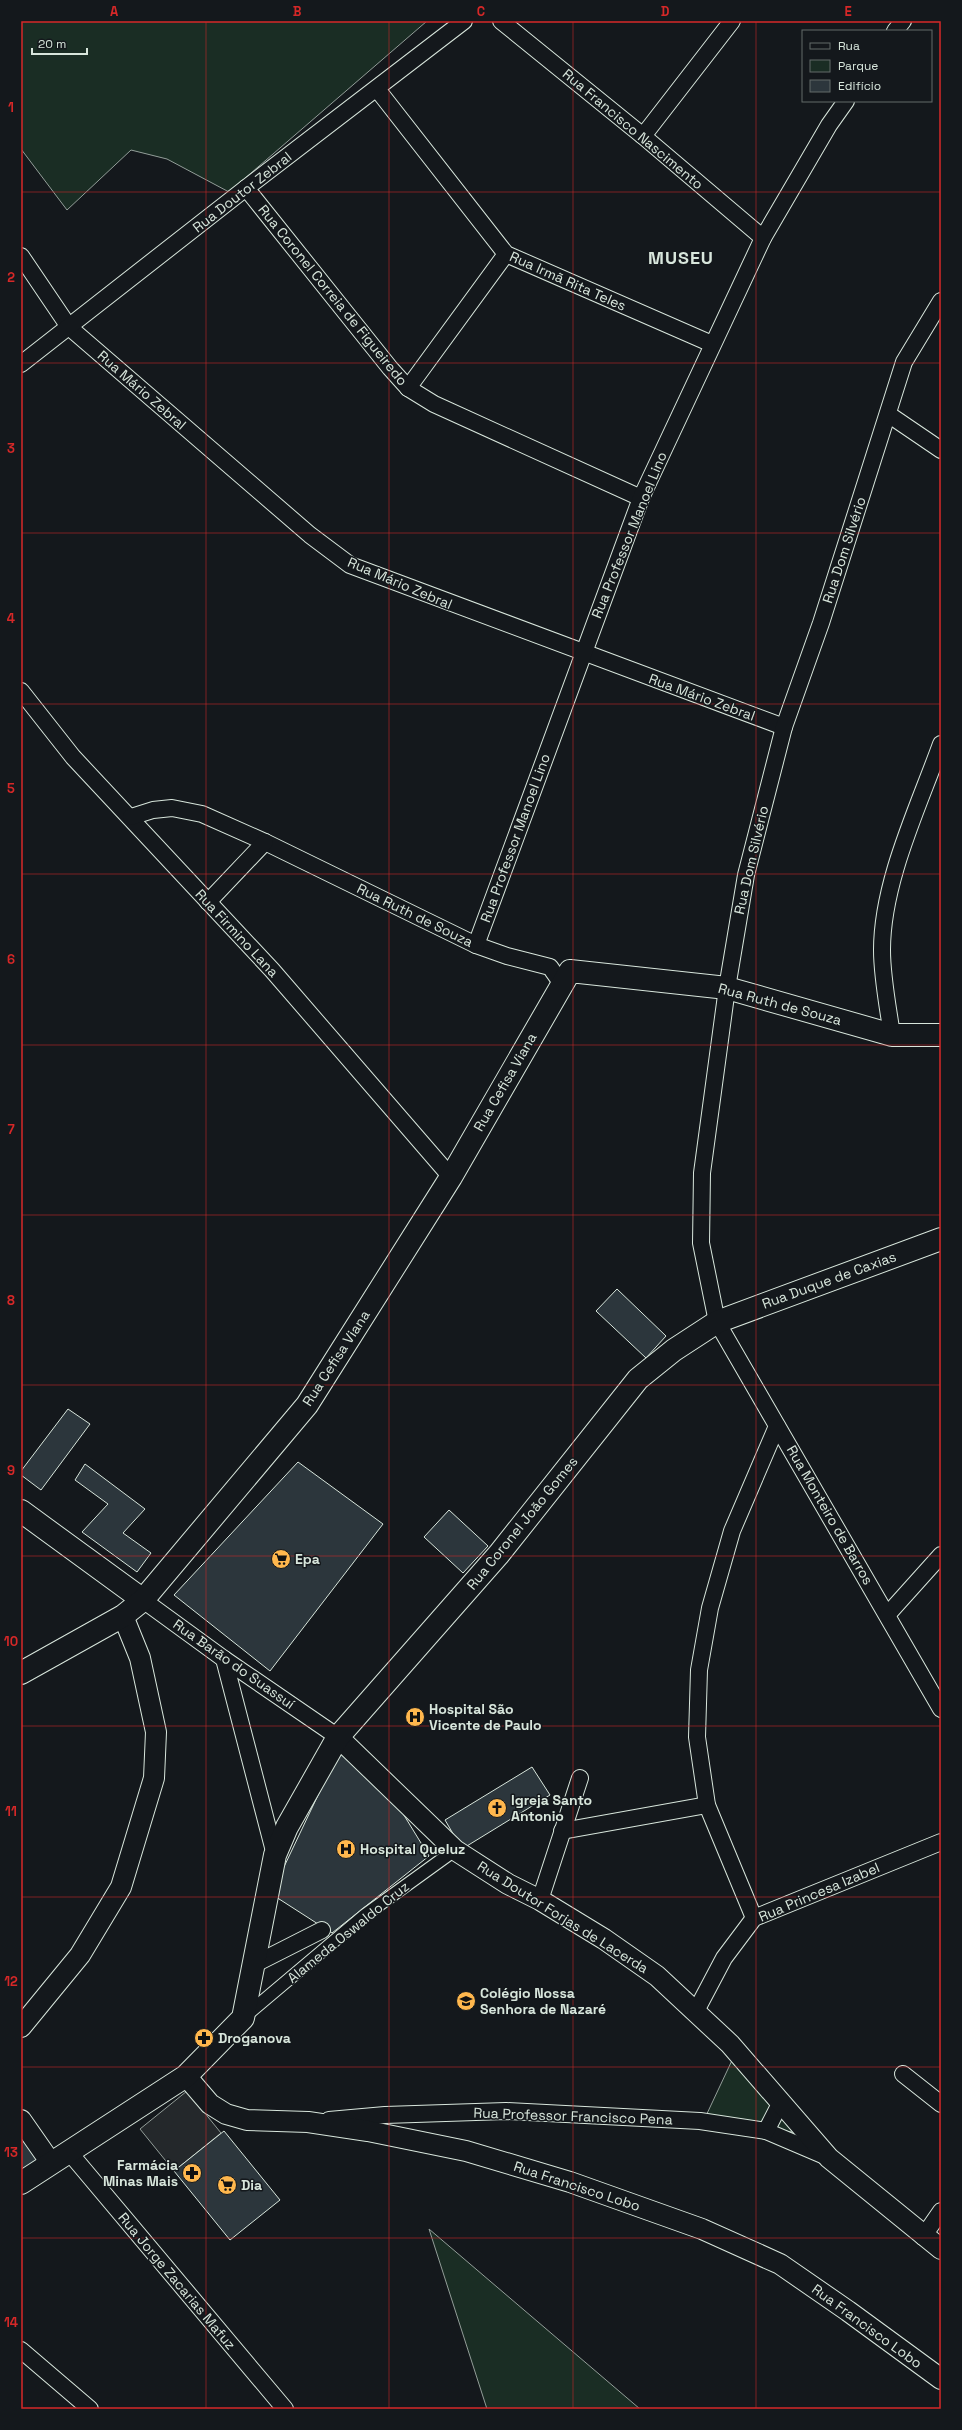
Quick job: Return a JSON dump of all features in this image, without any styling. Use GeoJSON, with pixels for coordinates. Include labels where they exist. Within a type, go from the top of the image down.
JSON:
{"type":"FeatureCollection","features":[{"type":"Feature","properties":{"kind":"main road","name":"Rua Ruth de Souza"},"geometry":{"type":"LineString","coordinates":[[566,978],[727,988],[892,1035],[941,1035]]}},
{"type":"Feature","properties":{"kind":"main road","name":"Rua Cefisa Viana"},"geometry":{"type":"LineString","coordinates":[[21,1673],[132,1604],[307,1405],[451,1177],[566,978]]}},
{"type":"Feature","properties":{"kind":"main road","name":"Rua Duque de Caxias"},"geometry":{"type":"LineString","coordinates":[[717,1322],[941,1239]]}},
{"type":"Feature","properties":{"kind":"main road","name":"Rua Coronel João Gomes"},"geometry":{"type":"LineString","coordinates":[[243,2018],[276,1855],[287,1827],[338,1736],[499,1554],[638,1379],[674,1350],[717,1322]]}},
{"type":"Feature","properties":{"kind":"main road","name":"Rua Barão do Suassuí"},"geometry":{"type":"LineString","coordinates":[[21,1511],[132,1604]]}},
{"type":"Feature","properties":{"kind":"main road"},"geometry":{"type":"LineString","coordinates":[[21,2183],[186,2076],[243,2018]]}},
{"type":"Feature","properties":{"kind":"street","name":"Rua Doutor Zebral"},"geometry":{"type":"LineString","coordinates":[[21,364],[246,188],[378,89],[464,21]]}},
{"type":"Feature","properties":{"kind":"street","name":"Rua Francisco Nascimento"},"geometry":{"type":"LineString","coordinates":[[501,21],[643,136],[763,238]]}},
{"type":"Feature","properties":{"kind":"street"},"geometry":{"type":"LineString","coordinates":[[643,136],[732,21]]}},
{"type":"Feature","properties":{"kind":"street"},"geometry":{"type":"LineString","coordinates":[[896,30],[903,21]]}},
{"type":"Feature","properties":{"kind":"street","name":"Rua Irmã Rita Teles"},"geometry":{"type":"LineString","coordinates":[[378,89],[506,254],[712,344]]}},
{"type":"Feature","properties":{"kind":"street","name":"Rua Professor Manoel Lino"},"geometry":{"type":"LineString","coordinates":[[476,945],[582,653],[641,498],[763,238],[845,102]]}},
{"type":"Feature","properties":{"kind":"street","name":"Rua Coronel Correia de Figueiredo"},"geometry":{"type":"LineString","coordinates":[[246,188],[390,368],[408,388],[434,404],[641,498]]}},
{"type":"Feature","properties":{"kind":"street"},"geometry":{"type":"LineString","coordinates":[[408,388],[506,254]]}},
{"type":"Feature","properties":{"kind":"street","name":"Rua Mário Zebral"},"geometry":{"type":"LineString","coordinates":[[21,256],[69,327],[310,535],[350,565],[582,653],[784,727]]}},
{"type":"Feature","properties":{"kind":"street","name":"Rua Dom Silvério"},"geometry":{"type":"LineString","coordinates":[[717,1322],[701,1243],[702,1174],[727,988],[746,875],[784,727],[821,623],[904,362],[941,301]]}},
{"type":"Feature","properties":{"kind":"street"},"geometry":{"type":"LineString","coordinates":[[888,414],[941,450]]}},
{"type":"Feature","properties":{"kind":"street","name":"Rua Firmino Lana"},"geometry":{"type":"LineString","coordinates":[[21,691],[73,757],[272,970],[451,1177]]}},
{"type":"Feature","properties":{"kind":"street"},"geometry":{"type":"LineString","coordinates":[[892,1035],[882,951],[886,911],[897,867],[941,744]]}},
{"type":"Feature","properties":{"kind":"street","name":"Rua Ruth de Souza"},"geometry":{"type":"LineString","coordinates":[[131,818],[153,810],[172,808],[202,814],[265,842],[476,945],[507,956],[550,967],[566,978]]}},
{"type":"Feature","properties":{"kind":"street"},"geometry":{"type":"LineString","coordinates":[[208,902],[265,842]]}},
{"type":"Feature","properties":{"kind":"street","name":"Rua Monteiro de Barros"},"geometry":{"type":"LineString","coordinates":[[717,1322],[888,1614],[941,1709]]}},
{"type":"Feature","properties":{"kind":"street"},"geometry":{"type":"LineString","coordinates":[[754,1918],[707,1805],[697,1737],[699,1670],[710,1608],[732,1531],[777,1426]]}},
{"type":"Feature","properties":{"kind":"street"},"geometry":{"type":"LineString","coordinates":[[888,1614],[941,1555]]}},
{"type":"Feature","properties":{"kind":"street"},"geometry":{"type":"LineString","coordinates":[[21,2027],[80,1955],[121,1887],[154,1778],[156,1732],[140,1658],[132,1604]]}},
{"type":"Feature","properties":{"kind":"street","name":"Rua Barão do Suassuí"},"geometry":{"type":"LineString","coordinates":[[132,1604],[224,1659],[338,1736]]}},
{"type":"Feature","properties":{"kind":"street"},"geometry":{"type":"LineString","coordinates":[[224,1659],[276,1855]]}},
{"type":"Feature","properties":{"kind":"street","name":"Rua Doutor Forjas de Lacerda"},"geometry":{"type":"LineString","coordinates":[[338,1736],[455,1850],[508,1884],[540,1900],[604,1939],[657,1976],[730,2044],[829,2158],[923,2237],[941,2249]]}},
{"type":"Feature","properties":{"kind":"street"},"geometry":{"type":"LineString","coordinates":[[540,1900],[580,1778]]}},
{"type":"Feature","properties":{"kind":"street"},"geometry":{"type":"LineString","coordinates":[[562,1831],[707,1805]]}},
{"type":"Feature","properties":{"kind":"street","name":"Rua Princesa Izabel"},"geometry":{"type":"LineString","coordinates":[[696,2011],[724,1958],[754,1918],[941,1842]]}},
{"type":"Feature","properties":{"kind":"street","name":"Alameda Oswaldo Cruz"},"geometry":{"type":"LineString","coordinates":[[243,2018],[365,1915],[455,1850]]}},
{"type":"Feature","properties":{"kind":"street","name":"Alameda Oswaldo Cruz"},"geometry":{"type":"LineString","coordinates":[[253,1965],[322,1930]]}},
{"type":"Feature","properties":{"kind":"street"},"geometry":{"type":"LineString","coordinates":[[903,2074],[941,2104]]}},
{"type":"Feature","properties":{"kind":"street","name":"Rua Francisco Lobo"},"geometry":{"type":"LineString","coordinates":[[186,2076],[210,2104],[226,2114],[247,2120],[308,2122],[368,2131],[466,2151],[570,2182],[702,2229],[780,2264],[848,2311],[941,2380]]}},
{"type":"Feature","properties":{"kind":"street"},"geometry":{"type":"LineString","coordinates":[[766,2130],[781,2102]]}},
{"type":"Feature","properties":{"kind":"street","name":"Rua Professor Francisco Pena"},"geometry":{"type":"LineString","coordinates":[[308,2122],[385,2114],[506,2111],[700,2121],[766,2130],[829,2158]]}},
{"type":"Feature","properties":{"kind":"street"},"geometry":{"type":"LineString","coordinates":[[21,2120],[60,2158]]}},
{"type":"Feature","properties":{"kind":"street","name":"Rua Jorge Zacarias Mafuz"},"geometry":{"type":"LineString","coordinates":[[60,2158],[285,2409]]}},
{"type":"Feature","properties":{"kind":"street"},"geometry":{"type":"LineString","coordinates":[[923,2237],[941,2211]]}},
{"type":"Feature","properties":{"kind":"street"},"geometry":{"type":"LineString","coordinates":[[21,2350],[90,2409]]}},
{"type":"Feature","properties":{"kind":"green space"},"geometry":{"type":"Polygon","coordinates":[[[21,21],[427,21],[229,192],[167,159],[131,150],[67,210],[21,149],[21,21]]]}},
{"type":"Feature","properties":{"kind":"green space"},"geometry":{"type":"Polygon","coordinates":[[[735,2054],[807,2134],[704,2120],[735,2054]]]}},
{"type":"Feature","properties":{"kind":"green space"},"geometry":{"type":"Polygon","coordinates":[[[429,2229],[640,2409],[487,2409],[429,2229]]]}},
{"type":"Feature","properties":{"kind":"shaded area"},"geometry":{"type":"Polygon","coordinates":[[[187,2091],[221,2133],[174,2171],[140,2129],[187,2091]]]}},
{"type":"Feature","properties":{"kind":"building"},"geometry":{"type":"Polygon","coordinates":[[[617,1289],[666,1336],[646,1358],[596,1311],[617,1289]]]}},
{"type":"Feature","properties":{"kind":"building"},"geometry":{"type":"Polygon","coordinates":[[[68,1409],[90,1424],[41,1490],[21,1475],[21,1471],[68,1409]]]}},
{"type":"Feature","properties":{"kind":"building","name":"Epa"},"geometry":{"type":"Polygon","coordinates":[[[298,1462],[383,1524],[270,1671],[174,1595],[298,1462]]]}},
{"type":"Feature","properties":{"kind":"building"},"geometry":{"type":"Polygon","coordinates":[[[85,1464],[145,1509],[123,1533],[151,1553],[137,1572],[82,1532],[108,1504],[75,1480],[85,1464]]]}},
{"type":"Feature","properties":{"kind":"building"},"geometry":{"type":"Polygon","coordinates":[[[449,1510],[488,1546],[463,1573],[424,1537],[449,1510]]]}},
{"type":"Feature","properties":{"kind":"building"},"geometry":{"type":"Polygon","coordinates":[[[339,1751],[402,1812],[429,1856],[332,1933],[276,1897],[282,1871],[339,1751]]]}},
{"type":"Feature","properties":{"kind":"building","name":"Igreja Santo Antonio"},"geometry":{"type":"Polygon","coordinates":[[[532,1767],[550,1795],[462,1849],[445,1820],[532,1767]]]}},
{"type":"Feature","properties":{"kind":"building"},"geometry":{"type":"Polygon","coordinates":[[[21,2129],[40,2159],[21,2171],[21,2129]]]}},
{"type":"Feature","properties":{"kind":"building","name":"Dia"},"geometry":{"type":"Polygon","coordinates":[[[224,2131],[280,2200],[230,2240],[174,2171],[224,2131]]]}},
{"type":"Feature","properties":{"kind":"place","name":"Epa"},"geometry":{"type":"Point","coordinates":[281,1559]}},
{"type":"Feature","properties":{"kind":"place","name":"Hospital São Vicente de Paulo"},"geometry":{"type":"Point","coordinates":[415,1717]}},
{"type":"Feature","properties":{"kind":"place","name":"Igreja Santo Antonio"},"geometry":{"type":"Point","coordinates":[497,1808]}},
{"type":"Feature","properties":{"kind":"place","name":"Hospital Queluz"},"geometry":{"type":"Point","coordinates":[346,1849]}},
{"type":"Feature","properties":{"kind":"place","name":"Colégio Nossa Senhora de Nazaré"},"geometry":{"type":"Point","coordinates":[466,2001]}},
{"type":"Feature","properties":{"kind":"place","name":"Droganova"},"geometry":{"type":"Point","coordinates":[204,2038]}},
{"type":"Feature","properties":{"kind":"place","name":"Farmácia Minas Mais"},"geometry":{"type":"Point","coordinates":[192,2173]}},
{"type":"Feature","properties":{"kind":"place","name":"Dia"},"geometry":{"type":"Point","coordinates":[227,2185]}},
{"type":"Feature","properties":{"kind":"district","name":"MUSEU"},"geometry":{"type":"Point","coordinates":[681,257]}}]}
